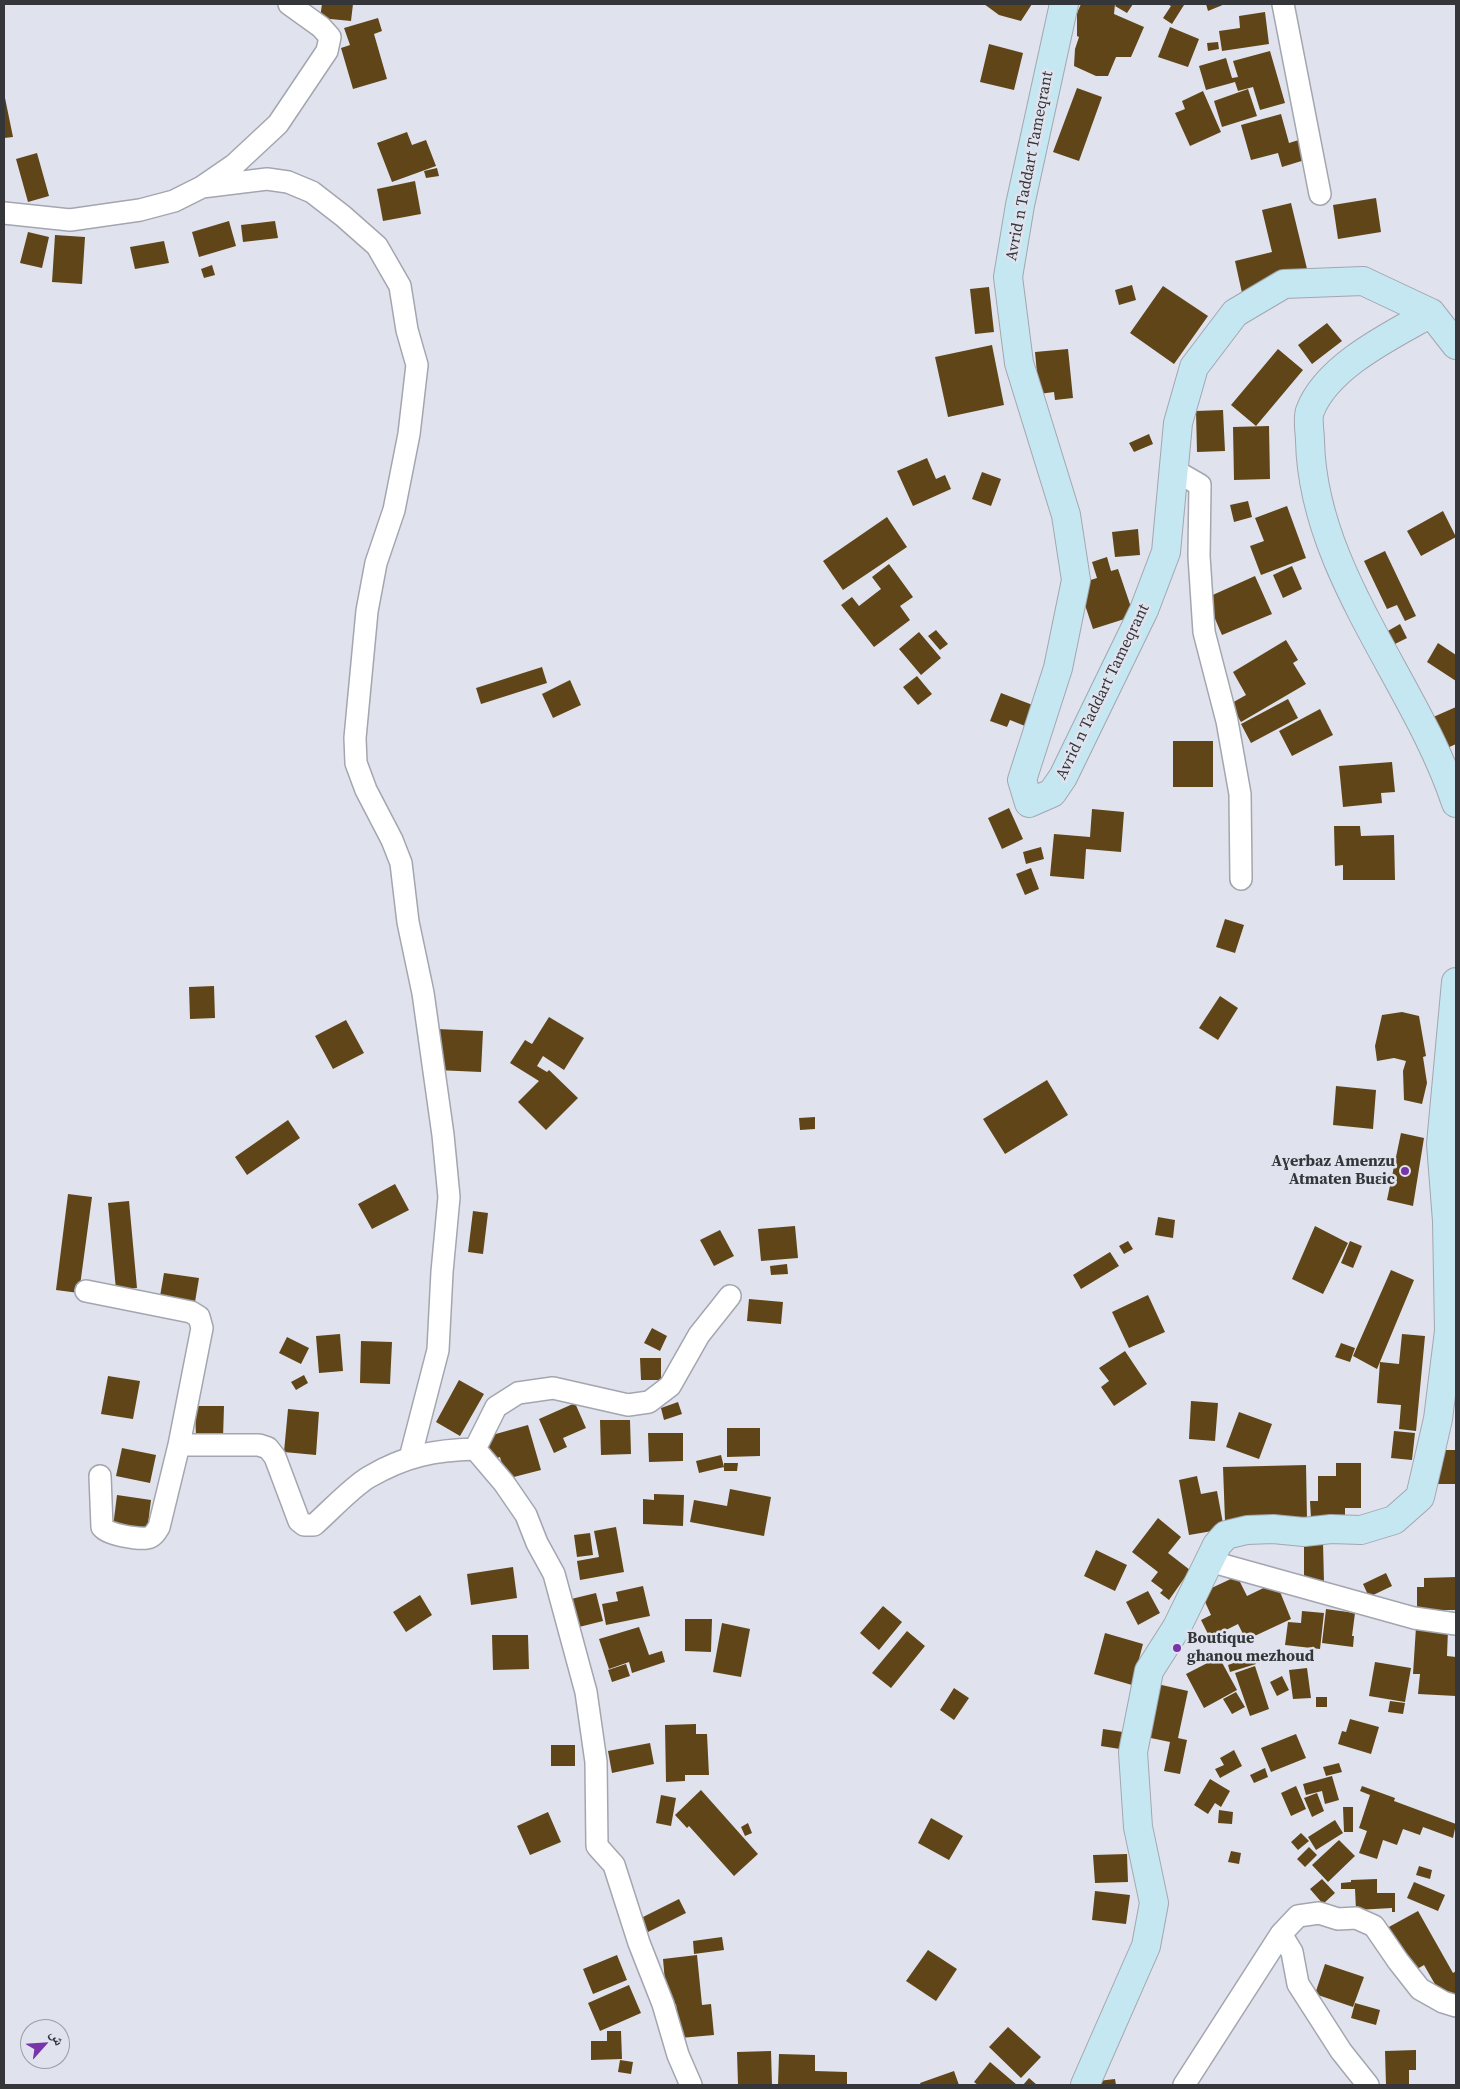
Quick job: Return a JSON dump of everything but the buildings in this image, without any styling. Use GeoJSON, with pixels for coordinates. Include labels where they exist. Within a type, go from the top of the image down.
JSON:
{"type":"FeatureCollection","features":[{"type":"Feature","properties":{"kind":"street"},"geometry":{"type":"LineString","coordinates":[[4,213],[70,220],[103,217],[140,210],[174,201],[202,187],[234,165],[278,124],[328,51],[330,37],[289,4]]}},
{"type":"Feature","properties":{"kind":"street","name":"Avrid n Taddart Tameqrant"},"geometry":{"type":"LineString","coordinates":[[1064,4],[1020,206],[1008,277],[1018,363],[1066,515],[1076,580],[1058,668],[1022,780],[1029,803],[1052,793],[1063,777],[1144,610],[1166,552],[1178,423],[1194,367],[1235,313],[1284,284],[1363,281],[1431,313],[1456,345]]}},
{"type":"Feature","properties":{"kind":"street"},"geometry":{"type":"LineString","coordinates":[[1283,4],[1320,194]]}},
{"type":"Feature","properties":{"kind":"street"},"geometry":{"type":"LineString","coordinates":[[202,187],[267,179],[288,182],[312,192],[343,216],[376,246],[400,286],[407,330],[417,365],[409,434],[394,510],[376,562],[367,611],[354,738],[356,763],[401,863],[408,922],[424,1002],[443,1135],[449,1197],[438,1350],[410,1458]]}},
{"type":"Feature","properties":{"kind":"street"},"geometry":{"type":"LineString","coordinates":[[1431,313],[1377,343],[1328,380],[1309,412],[1310,463],[1329,540],[1363,613],[1447,774],[1456,804]]}},
{"type":"Feature","properties":{"kind":"street"},"geometry":{"type":"LineString","coordinates":[[1174,470],[1200,485],[1199,556],[1204,632],[1227,721],[1240,794],[1241,879]]}},
{"type":"Feature","properties":{"kind":"street"},"geometry":{"type":"LineString","coordinates":[[1085,2085],[1146,1946],[1154,1902],[1138,1827],[1133,1752],[1149,1671],[1177,1627],[1217,1545],[1226,1535],[1247,1530],[1273,1528],[1304,1532],[1330,1529],[1361,1530],[1394,1520],[1420,1497],[1438,1419],[1448,1331],[1447,1221],[1440,1144],[1456,982]]}},
{"type":"Feature","properties":{"kind":"street"},"geometry":{"type":"LineString","coordinates":[[86,1291],[191,1312],[199,1317],[202,1328],[179,1445],[158,1528],[154,1535],[148,1538],[105,1531],[102,1527],[100,1476]]}},
{"type":"Feature","properties":{"kind":"street"},"geometry":{"type":"LineString","coordinates":[[475,1449],[496,1407],[518,1393],[553,1388],[628,1405],[649,1402],[670,1386],[698,1334],[730,1296]]}},
{"type":"Feature","properties":{"kind":"street"},"geometry":{"type":"LineString","coordinates":[[179,1445],[258,1445],[268,1448],[275,1457],[299,1521],[304,1525],[314,1524],[368,1478],[410,1458],[444,1450],[475,1449]]}},
{"type":"Feature","properties":{"kind":"street"},"geometry":{"type":"LineString","coordinates":[[475,1449],[504,1483],[526,1516],[537,1543],[554,1574],[586,1692],[596,1762],[597,1846],[614,1865],[639,1943],[663,2004],[678,2055],[691,2085]]}},
{"type":"Feature","properties":{"kind":"street"},"geometry":{"type":"LineString","coordinates":[[1209,1561],[1414,1618],[1456,1624]]}},
{"type":"Feature","properties":{"kind":"street"},"geometry":{"type":"LineString","coordinates":[[1184,2085],[1281,1934],[1298,1916],[1319,1913],[1338,1919],[1356,1918],[1374,1926],[1420,1989],[1443,2002],[1456,2006]]}},
{"type":"Feature","properties":{"kind":"street"},"geometry":{"type":"LineString","coordinates":[[1281,1934],[1292,1952],[1298,1984],[1341,2050],[1368,2085]]}},
{"type":"Feature","properties":{"kind":"place","name":"Aɣerbaz Amenzu Atmaten Buɛic"},"geometry":{"type":"Point","coordinates":[1405,1171]}},
{"type":"Feature","properties":{"kind":"place","name":"Boutique ghanou mezhoud"},"geometry":{"type":"Point","coordinates":[1177,1648]}}]}
